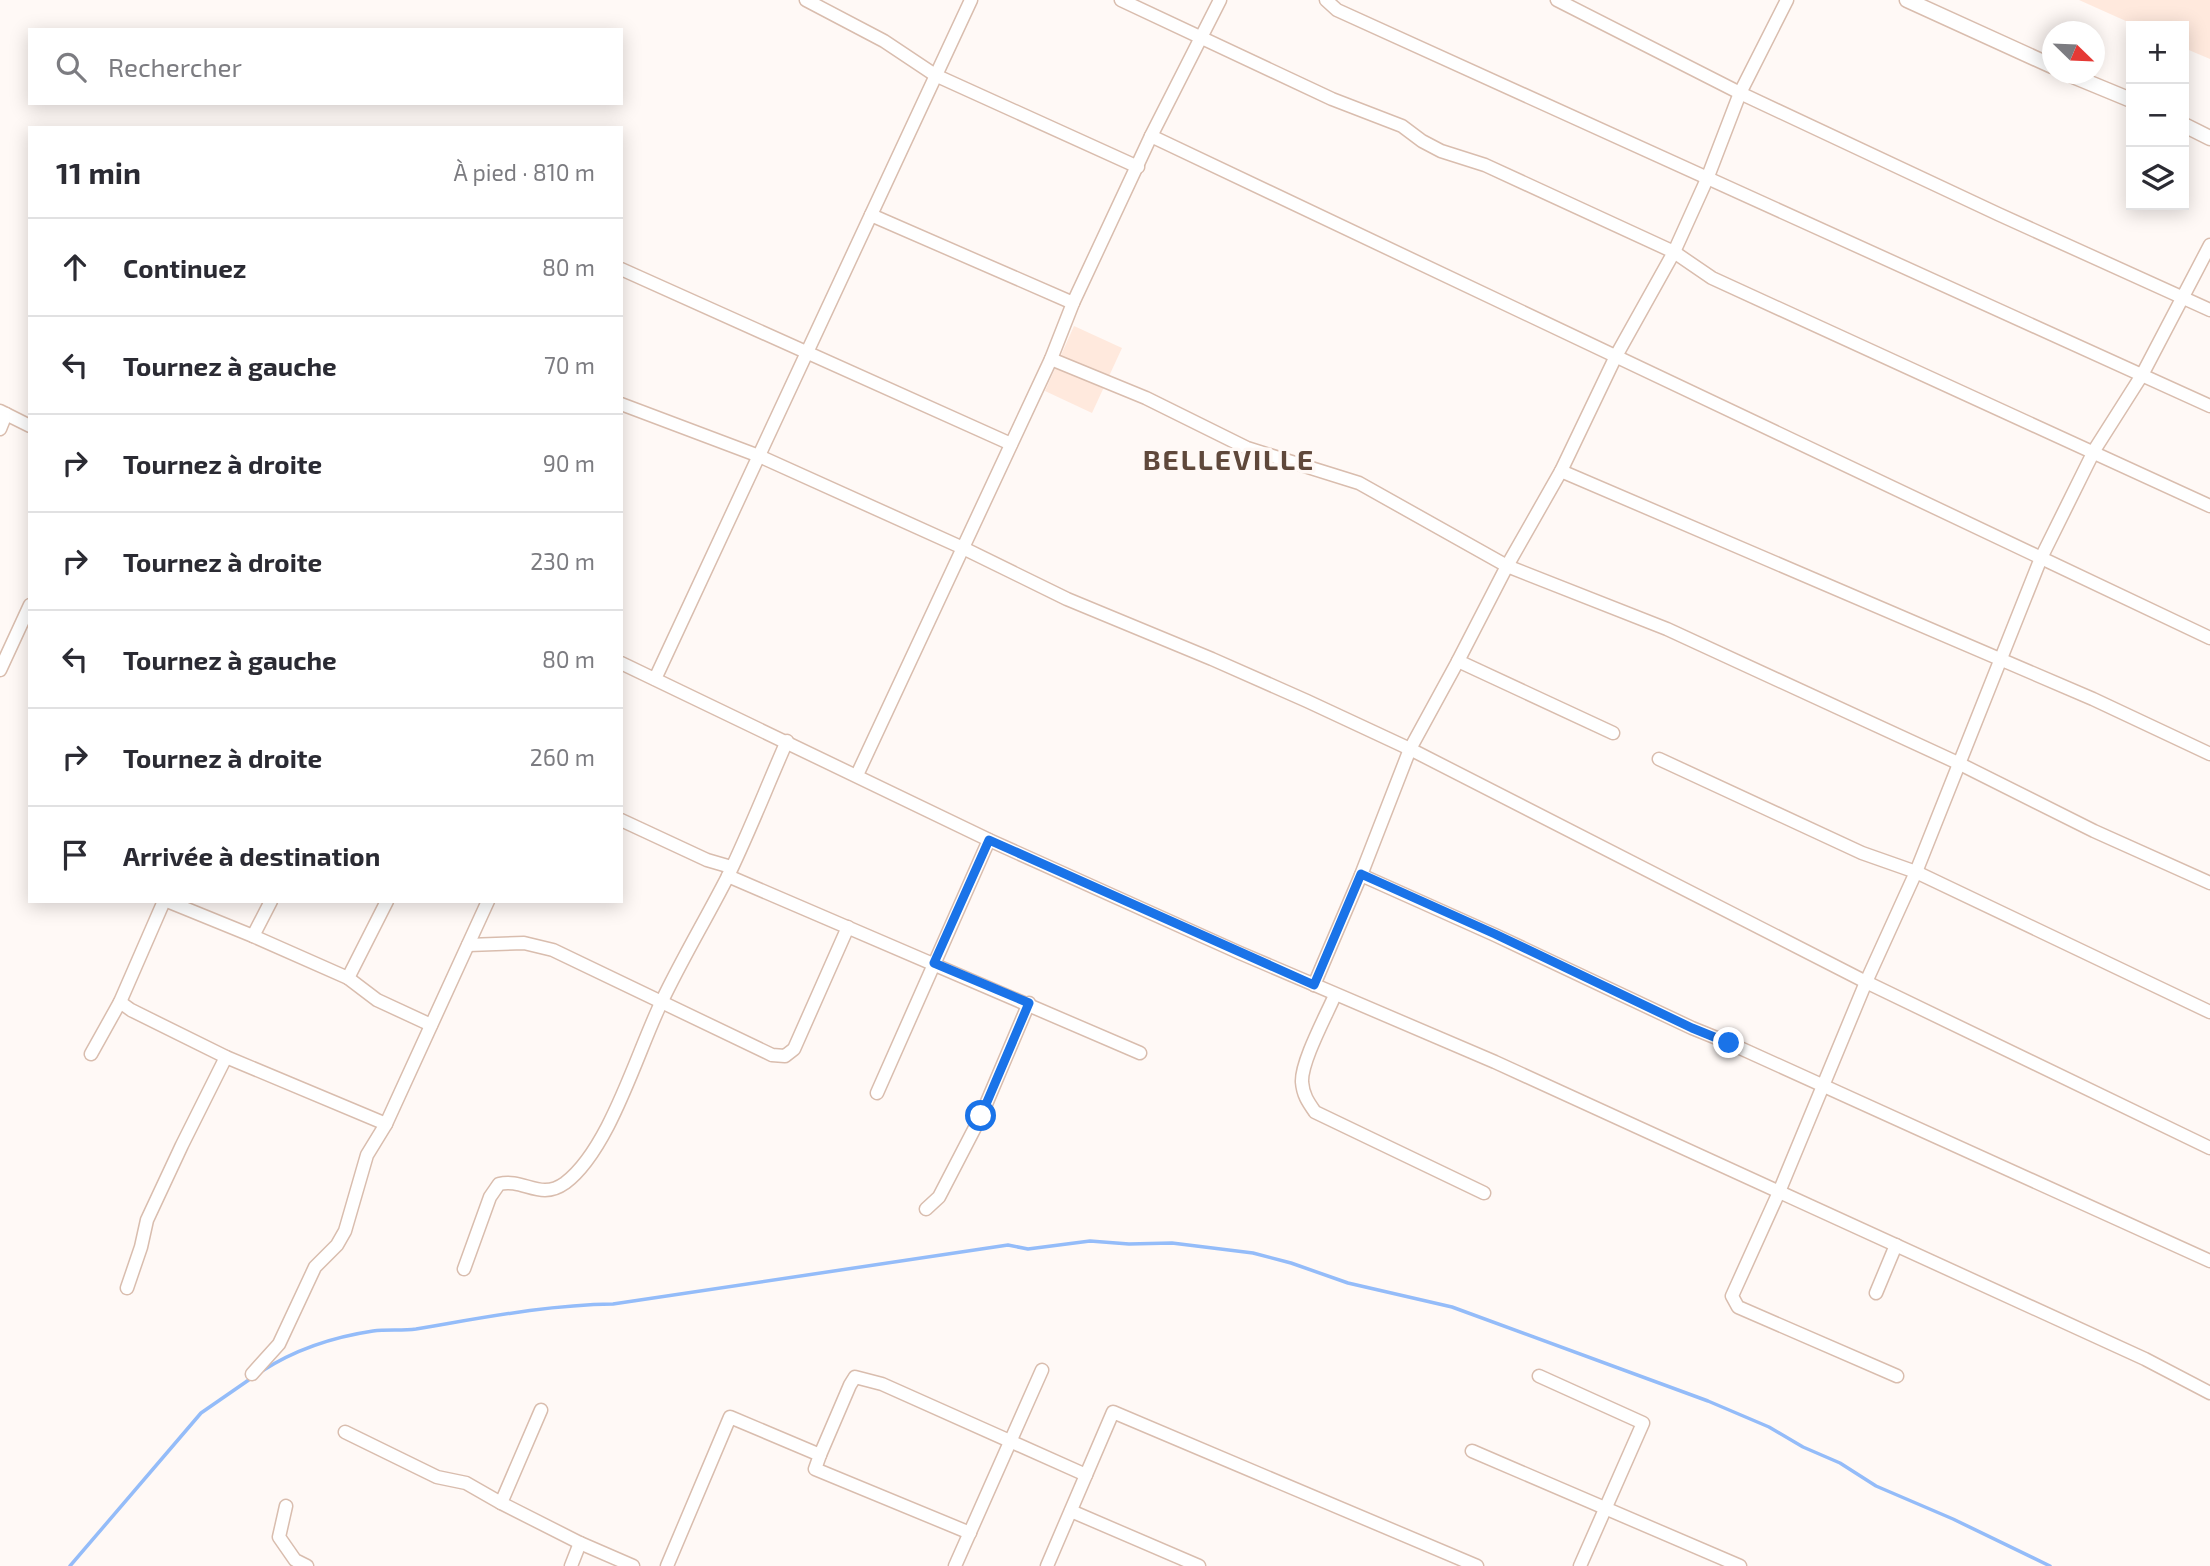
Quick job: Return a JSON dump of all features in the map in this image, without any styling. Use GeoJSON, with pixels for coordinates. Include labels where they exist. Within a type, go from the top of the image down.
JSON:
{"type":"FeatureCollection","features":[{"type":"Feature","properties":{"kind":"street"},"geometry":{"type":"LineString","coordinates":[[806,0],[884,41],[935,75],[1138,167]]}},
{"type":"Feature","properties":{"kind":"street"},"geometry":{"type":"LineString","coordinates":[[655,678],[971,0]]}},
{"type":"Feature","properties":{"kind":"street"},"geometry":{"type":"LineString","coordinates":[[1121,0],[1332,99],[1402,126],[1441,151],[1485,165],[1674,252],[1712,278],[2210,506]]}},
{"type":"Feature","properties":{"kind":"street"},"geometry":{"type":"LineString","coordinates":[[857,775],[1051,359],[1073,303],[1151,136],[1220,0]]}},
{"type":"Feature","properties":{"kind":"street"},"geometry":{"type":"LineString","coordinates":[[1326,0],[1337,9],[1707,179],[2210,406]]}},
{"type":"Feature","properties":{"kind":"street"},"geometry":{"type":"LineString","coordinates":[[1557,0],[1740,93],[2210,310]]}},
{"type":"Feature","properties":{"kind":"street"},"geometry":{"type":"LineString","coordinates":[[1314,985],[1410,749],[1507,566],[1561,471],[1616,356],[1674,252],[1707,179],[1740,93],[1787,0]]}},
{"type":"Feature","properties":{"kind":"street"},"geometry":{"type":"LineString","coordinates":[[1907,0],[2042,61]]}},
{"type":"Feature","properties":{"kind":"street"},"geometry":{"type":"LineString","coordinates":[[2092,84],[2126,98]]}},
{"type":"Feature","properties":{"kind":"street"},"geometry":{"type":"LineString","coordinates":[[2189,128],[2210,138]]}},
{"type":"Feature","properties":{"kind":"street"},"geometry":{"type":"LineString","coordinates":[[1151,136],[2210,638]]}},
{"type":"Feature","properties":{"kind":"street"},"geometry":{"type":"LineString","coordinates":[[871,215],[1073,303]]}},
{"type":"Feature","properties":{"kind":"street"},"geometry":{"type":"LineString","coordinates":[[1897,1376],[1738,1307],[1732,1296],[1916,872],[2041,558],[2094,452],[2141,375],[2210,245]]}},
{"type":"Feature","properties":{"kind":"street"},"geometry":{"type":"LineString","coordinates":[[623,270],[1011,444]]}},
{"type":"Feature","properties":{"kind":"street"},"geometry":{"type":"LineString","coordinates":[[1051,359],[1146,398],[1247,448],[1359,483],[1507,566],[1667,629],[2210,883]]}},
{"type":"Feature","properties":{"kind":"street"},"geometry":{"type":"LineString","coordinates":[[623,405],[759,456],[963,548],[1067,599],[1212,659],[1410,749],[1866,982],[2210,1148]]}},
{"type":"Feature","properties":{"kind":"street"},"geometry":{"type":"LineString","coordinates":[[0,429],[3,413],[28,425]]}},
{"type":"Feature","properties":{"kind":"street"},"geometry":{"type":"LineString","coordinates":[[1561,471],[2093,699],[2210,754]]}},
{"type":"Feature","properties":{"kind":"street"},"geometry":{"type":"LineString","coordinates":[[0,670],[28,609]]}},
{"type":"Feature","properties":{"kind":"street"},"geometry":{"type":"LineString","coordinates":[[1458,661],[1613,733]]}},
{"type":"Feature","properties":{"kind":"street"},"geometry":{"type":"LineString","coordinates":[[623,664],[989,840],[1335,995],[1495,1062],[2145,1359],[2210,1393]]}},
{"type":"Feature","properties":{"kind":"street"},"geometry":{"type":"LineString","coordinates":[[464,1269],[490,1197],[499,1184],[512,1181],[538,1191],[549,1191],[565,1183],[590,1156],[612,1116],[662,1001],[729,871],[787,741]]}},
{"type":"Feature","properties":{"kind":"street"},"geometry":{"type":"LineString","coordinates":[[1659,759],[1862,853],[1916,872],[2210,1012]]}},
{"type":"Feature","properties":{"kind":"street"},"geometry":{"type":"LineString","coordinates":[[623,821],[848,927],[1140,1052]]}},
{"type":"Feature","properties":{"kind":"street"},"geometry":{"type":"LineString","coordinates":[[877,1093],[989,840]]}},
{"type":"Feature","properties":{"kind":"street"},"geometry":{"type":"LineString","coordinates":[[1361,874],[1495,934],[1692,1028],[2210,1261]]}},
{"type":"Feature","properties":{"kind":"street"},"geometry":{"type":"LineString","coordinates":[[91,1054],[120,1002],[164,903]]}},
{"type":"Feature","properties":{"kind":"street"},"geometry":{"type":"LineString","coordinates":[[170,903],[348,978],[377,1000],[431,1025]]}},
{"type":"Feature","properties":{"kind":"street"},"geometry":{"type":"LineString","coordinates":[[253,936],[270,903]]}},
{"type":"Feature","properties":{"kind":"street"},"geometry":{"type":"LineString","coordinates":[[348,978],[386,903]]}},
{"type":"Feature","properties":{"kind":"street"},"geometry":{"type":"LineString","coordinates":[[252,1374],[279,1344],[316,1267],[337,1245],[345,1231],[367,1155],[386,1124],[487,903]]}},
{"type":"Feature","properties":{"kind":"street"},"geometry":{"type":"LineString","coordinates":[[468,945],[524,943],[553,950],[772,1055],[785,1056],[794,1049],[848,927]]}},
{"type":"Feature","properties":{"kind":"street"},"geometry":{"type":"LineString","coordinates":[[1335,995],[1304,1066],[1302,1080],[1305,1097],[1314,1112],[1484,1193]]}},
{"type":"Feature","properties":{"kind":"street"},"geometry":{"type":"LineString","coordinates":[[120,1002],[226,1057],[386,1124]]}},
{"type":"Feature","properties":{"kind":"street"},"geometry":{"type":"LineString","coordinates":[[926,1209],[939,1197],[981,1116],[1029,1003]]}},
{"type":"Feature","properties":{"kind":"street"},"geometry":{"type":"LineString","coordinates":[[127,1288],[147,1220],[226,1057]]}},
{"type":"Feature","properties":{"kind":"street"},"geometry":{"type":"LineString","coordinates":[[1876,1293],[1896,1245]]}},
{"type":"Feature","properties":{"kind":"street"},"geometry":{"type":"LineString","coordinates":[[955,1566],[1042,1370]]}},
{"type":"Feature","properties":{"kind":"street"},"geometry":{"type":"LineString","coordinates":[[1539,1376],[1643,1423],[1580,1566]]}},
{"type":"Feature","properties":{"kind":"street"},"geometry":{"type":"LineString","coordinates":[[970,1533],[815,1469],[855,1377],[882,1384],[1086,1475]]}},
{"type":"Feature","properties":{"kind":"street"},"geometry":{"type":"LineString","coordinates":[[501,1503],[541,1410]]}},
{"type":"Feature","properties":{"kind":"street"},"geometry":{"type":"LineString","coordinates":[[1047,1566],[1114,1412],[1477,1566]]}},
{"type":"Feature","properties":{"kind":"street"},"geometry":{"type":"LineString","coordinates":[[667,1566],[730,1417],[820,1455]]}},
{"type":"Feature","properties":{"kind":"street"},"geometry":{"type":"LineString","coordinates":[[345,1433],[438,1477],[466,1483],[580,1543],[633,1566]]}},
{"type":"Feature","properties":{"kind":"street"},"geometry":{"type":"LineString","coordinates":[[1472,1451],[1741,1566]]}},
{"type":"Feature","properties":{"kind":"street"},"geometry":{"type":"LineString","coordinates":[[286,1506],[279,1537],[295,1560],[307,1566]]}},
{"type":"Feature","properties":{"kind":"street"},"geometry":{"type":"LineString","coordinates":[[1071,1511],[1199,1566]]}},
{"type":"Feature","properties":{"kind":"street"},"geometry":{"type":"LineString","coordinates":[[571,1566],[580,1543]]}},
{"type":"Feature","properties":{"kind":"shaded area"},"geometry":{"type":"Polygon","coordinates":[[[2079,0],[2210,0],[2210,59],[2189,50],[2189,21],[2126,21],[2079,0]]]}},
{"type":"Feature","properties":{"kind":"shaded area"},"geometry":{"type":"Polygon","coordinates":[[[1074,326],[1122,348],[1092,413],[1045,391],[1074,326]]]}},
{"type":"Feature","properties":{"kind":"waterway"},"geometry":{"type":"LineString","coordinates":[[262,1371],[315,1345],[373,1331],[416,1329],[538,1309],[613,1304],[1008,1245],[1028,1249],[1090,1241],[1172,1243],[1253,1253],[1348,1283],[1452,1307],[1708,1401],[1769,1427],[1803,1447],[1840,1463],[1876,1486],[1953,1519],[2050,1566]]}},
{"type":"Feature","properties":{"kind":"waterway"},"geometry":{"type":"LineString","coordinates":[[70,1566],[201,1413],[253,1377]]}},
{"type":"Feature","properties":{"kind":"district","name":"BELLEVILLE"},"geometry":{"type":"Point","coordinates":[1229,460]}},
{"type":"Feature","properties":{"kind":"route"},"geometry":{"type":"LineString","coordinates":[[981,1116],[1029,1003],[934,963],[989,840],[1314,985],[1361,874],[1729,1043]]}}]}
